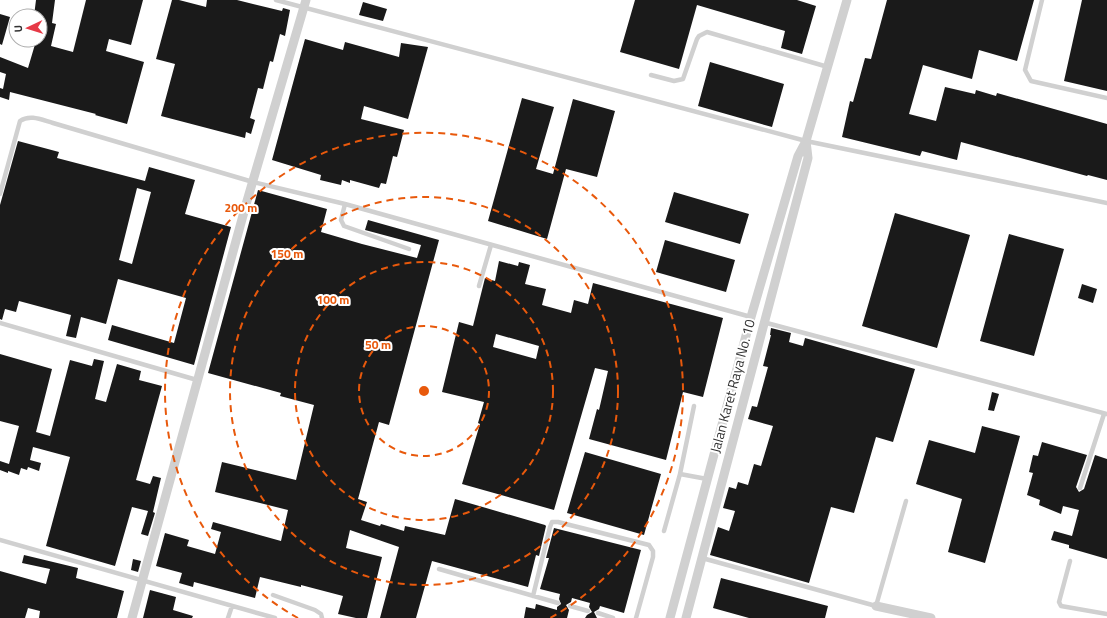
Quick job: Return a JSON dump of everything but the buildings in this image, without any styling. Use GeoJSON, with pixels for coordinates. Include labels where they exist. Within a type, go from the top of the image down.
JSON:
{"type":"FeatureCollection","features":[{"type":"Feature","properties":{"kind":"street"},"geometry":{"type":"LineString","coordinates":[[806,141],[847,0]]}},
{"type":"Feature","properties":{"kind":"street"},"geometry":{"type":"LineString","coordinates":[[132,618],[197,380],[305,4]]}},
{"type":"Feature","properties":{"kind":"street","name":"Jalan Karet Raya No. 10"},"geometry":{"type":"LineString","coordinates":[[670,618],[751,317],[798,156],[806,141]]}},
{"type":"Feature","properties":{"kind":"street","name":"Jalan Karet Raya No. 10"},"geometry":{"type":"LineString","coordinates":[[686,618],[763,322],[808,158],[806,141]]}},
{"type":"Feature","properties":{"kind":"street"},"geometry":{"type":"LineString","coordinates":[[876,606],[931,618]]}},
{"type":"Feature","properties":{"kind":"lane"},"geometry":{"type":"LineString","coordinates":[[276,0],[305,4],[806,141],[1107,203]]}},
{"type":"Feature","properties":{"kind":"lane"},"geometry":{"type":"LineString","coordinates":[[1042,0],[1025,70],[1026,76],[1031,81],[1107,98]]}},
{"type":"Feature","properties":{"kind":"lane"},"geometry":{"type":"LineString","coordinates":[[651,75],[674,81],[683,78],[697,39],[699,36],[707,32],[828,67]]}},
{"type":"Feature","properties":{"kind":"lane"},"geometry":{"type":"LineString","coordinates":[[0,194],[20,121],[26,117],[53,123],[253,182],[345,204],[751,317]]}},
{"type":"Feature","properties":{"kind":"lane"},"geometry":{"type":"LineString","coordinates":[[345,204],[341,220],[344,226],[410,249]]}},
{"type":"Feature","properties":{"kind":"lane"},"geometry":{"type":"LineString","coordinates":[[479,286],[491,245]]}},
{"type":"Feature","properties":{"kind":"lane"},"geometry":{"type":"LineString","coordinates":[[763,322],[1106,414],[1080,488]]}},
{"type":"Feature","properties":{"kind":"lane"},"geometry":{"type":"LineString","coordinates":[[0,323],[197,380]]}},
{"type":"Feature","properties":{"kind":"lane"},"geometry":{"type":"LineString","coordinates":[[664,531],[680,474],[694,406]]}},
{"type":"Feature","properties":{"kind":"lane"},"geometry":{"type":"LineString","coordinates":[[680,474],[707,479]]}},
{"type":"Feature","properties":{"kind":"lane"},"geometry":{"type":"LineString","coordinates":[[702,558],[876,606],[906,501]]}},
{"type":"Feature","properties":{"kind":"lane"},"geometry":{"type":"LineString","coordinates":[[533,596],[550,527],[552,522],[558,522],[649,545],[653,551],[653,557],[636,618]]}},
{"type":"Feature","properties":{"kind":"lane"},"geometry":{"type":"LineString","coordinates":[[0,540],[275,618]]}},
{"type":"Feature","properties":{"kind":"lane"},"geometry":{"type":"LineString","coordinates":[[1070,561],[1059,602],[1062,606],[1107,614]]}},
{"type":"Feature","properties":{"kind":"lane"},"geometry":{"type":"LineString","coordinates":[[440,569],[558,603]]}},
{"type":"Feature","properties":{"kind":"lane"},"geometry":{"type":"LineString","coordinates":[[273,595],[315,610],[321,614],[322,618]]}},
{"type":"Feature","properties":{"kind":"lane"},"geometry":{"type":"LineString","coordinates":[[228,618],[232,606]]}},
{"type":"Feature","properties":{"kind":"lane"},"geometry":{"type":"LineString","coordinates":[[570,606],[588,611]]}},
{"type":"Feature","properties":{"kind":"lane"},"geometry":{"type":"LineString","coordinates":[[598,613],[613,618]]}}]}
